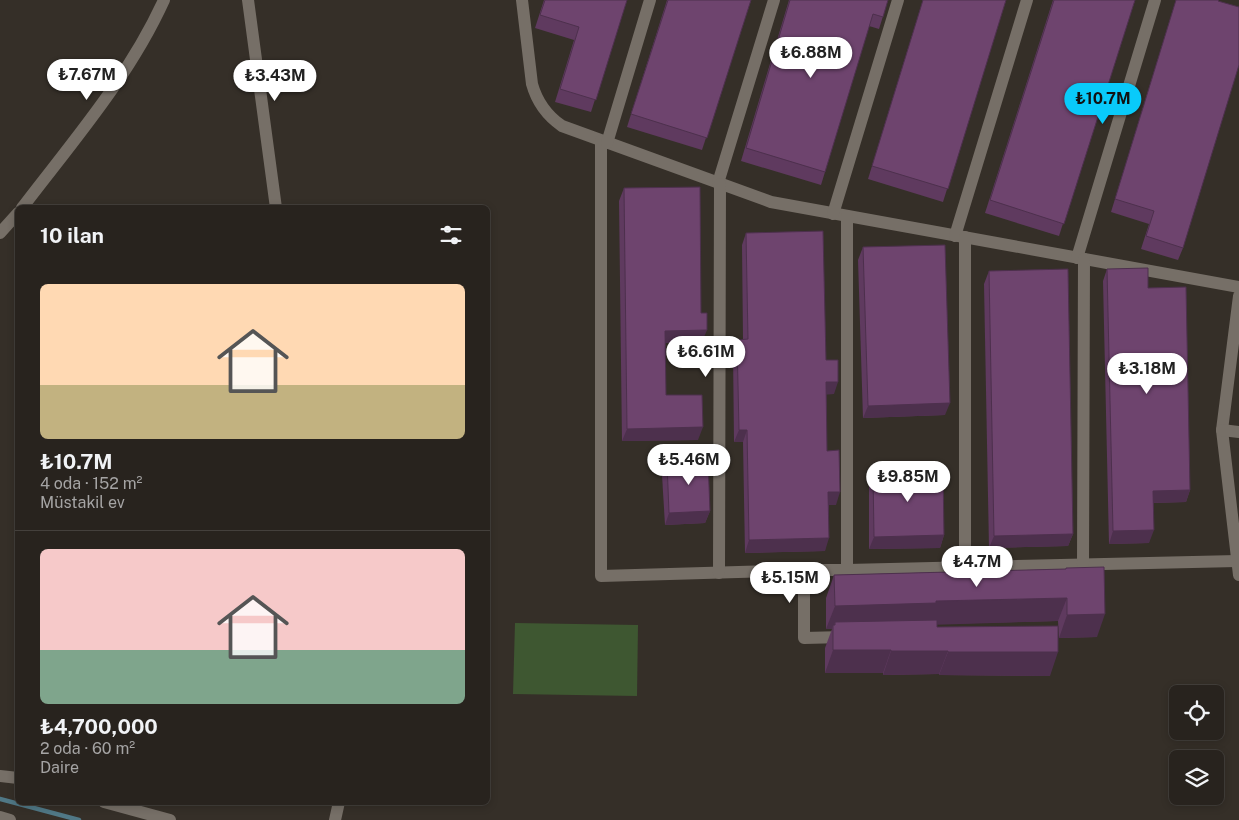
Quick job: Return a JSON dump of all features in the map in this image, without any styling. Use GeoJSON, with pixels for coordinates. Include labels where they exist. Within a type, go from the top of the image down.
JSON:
{"type":"FeatureCollection","features":[{"type":"Feature","properties":{"kind":"street"},"geometry":{"type":"LineString","coordinates":[[24,205],[114,88],[164,0]]}},
{"type":"Feature","properties":{"kind":"street"},"geometry":{"type":"LineString","coordinates":[[248,0],[276,205]]}},
{"type":"Feature","properties":{"kind":"street"},"geometry":{"type":"LineString","coordinates":[[522,0],[532,84],[539,103],[553,120],[562,126],[771,202],[1239,287]]}},
{"type":"Feature","properties":{"kind":"street"},"geometry":{"type":"LineString","coordinates":[[650,0],[604,142],[601,576],[1237,561]]}},
{"type":"Feature","properties":{"kind":"street"},"geometry":{"type":"LineString","coordinates":[[719,573],[719,184],[774,0]]}},
{"type":"Feature","properties":{"kind":"street"},"geometry":{"type":"LineString","coordinates":[[833,214],[898,0]]}},
{"type":"Feature","properties":{"kind":"street"},"geometry":{"type":"LineString","coordinates":[[965,567],[960,237],[1027,0]]}},
{"type":"Feature","properties":{"kind":"street"},"geometry":{"type":"LineString","coordinates":[[1083,564],[1080,258],[1155,0]]}},
{"type":"Feature","properties":{"kind":"street"},"geometry":{"type":"LineString","coordinates":[[0,233],[15,216]]}},
{"type":"Feature","properties":{"kind":"street"},"geometry":{"type":"LineString","coordinates":[[847,216],[847,570]]}},
{"type":"Feature","properties":{"kind":"street"},"geometry":{"type":"LineString","coordinates":[[1239,296],[1222,430],[1239,575]]}},
{"type":"Feature","properties":{"kind":"street"},"geometry":{"type":"LineString","coordinates":[[1222,430],[1239,432]]}},
{"type":"Feature","properties":{"kind":"street"},"geometry":{"type":"LineString","coordinates":[[804,570],[804,638],[853,636]]}},
{"type":"Feature","properties":{"kind":"street"},"geometry":{"type":"LineString","coordinates":[[0,776],[15,778]]}},
{"type":"Feature","properties":{"kind":"street"},"geometry":{"type":"LineString","coordinates":[[115,805],[170,820]]}},
{"type":"Feature","properties":{"kind":"street"},"geometry":{"type":"LineString","coordinates":[[335,820],[338,805]]}},
{"type":"Feature","properties":{"kind":"street"},"geometry":{"type":"LineString","coordinates":[[0,817],[10,820]]}},
{"type":"Feature","properties":{"kind":"green space"},"geometry":{"type":"Polygon","coordinates":[[[515,623],[638,625],[637,696],[513,694],[515,623]]]}},
{"type":"Feature","properties":{"kind":"building"},"geometry":{"type":"Polygon","coordinates":[[[545,0],[627,0],[596,100],[560,89],[579,27],[540,15],[545,0]]]}},
{"type":"Feature","properties":{"kind":"building"},"geometry":{"type":"Polygon","coordinates":[[[668,0],[751,0],[707,138],[631,114],[668,0]]]}},
{"type":"Feature","properties":{"kind":"building"},"geometry":{"type":"Polygon","coordinates":[[[790,0],[888,0],[883,17],[873,14],[825,172],[746,148],[790,0]]]}},
{"type":"Feature","properties":{"kind":"building"},"geometry":{"type":"Polygon","coordinates":[[[923,0],[1006,0],[948,189],[872,166],[923,0]]]}},
{"type":"Feature","properties":{"kind":"building"},"geometry":{"type":"Polygon","coordinates":[[[1054,0],[1135,0],[1064,224],[990,200],[1054,0]]]}},
{"type":"Feature","properties":{"kind":"building"},"geometry":{"type":"Polygon","coordinates":[[[1176,0],[1219,0],[1239,7],[1239,65],[1183,248],[1146,236],[1154,211],[1115,199],[1176,0]]]}},
{"type":"Feature","properties":{"kind":"building"},"geometry":{"type":"Polygon","coordinates":[[[700,187],[701,313],[707,313],[707,330],[665,331],[666,395],[702,395],[703,427],[627,429],[624,188],[700,187]]]}},
{"type":"Feature","properties":{"kind":"building"},"geometry":{"type":"Polygon","coordinates":[[[823,231],[826,360],[838,360],[838,382],[826,382],[827,451],[839,450],[840,492],[828,492],[829,538],[749,540],[747,430],[739,430],[737,340],[748,339],[746,233],[823,231]]]}},
{"type":"Feature","properties":{"kind":"building"},"geometry":{"type":"Polygon","coordinates":[[[945,245],[950,403],[868,406],[863,247],[945,245]]]}},
{"type":"Feature","properties":{"kind":"building"},"geometry":{"type":"Polygon","coordinates":[[[1148,268],[1148,288],[1186,287],[1190,490],[1153,491],[1154,530],[1113,531],[1107,269],[1148,268]]]}},
{"type":"Feature","properties":{"kind":"building"},"geometry":{"type":"Polygon","coordinates":[[[1068,269],[1073,534],[994,536],[989,271],[1068,269]]]}},
{"type":"Feature","properties":{"kind":"building"},"geometry":{"type":"Polygon","coordinates":[[[708,460],[710,511],[669,513],[667,462],[708,460]]]}},
{"type":"Feature","properties":{"kind":"building"},"geometry":{"type":"Polygon","coordinates":[[[943,470],[944,535],[874,537],[873,471],[943,470]]]}},
{"type":"Feature","properties":{"kind":"building"},"geometry":{"type":"Polygon","coordinates":[[[1104,567],[1105,614],[1067,615],[1067,598],[936,601],[936,603],[835,606],[834,575],[1104,567]]]}},
{"type":"Feature","properties":{"kind":"building"},"geometry":{"type":"Polygon","coordinates":[[[937,620],[937,627],[1058,626],[1058,652],[833,650],[833,625],[835,625],[835,622],[937,620]]]}},
{"type":"Feature","properties":{"kind":"waterway"},"geometry":{"type":"LineString","coordinates":[[0,799],[15,803]]}},
{"type":"Feature","properties":{"kind":"waterway"},"geometry":{"type":"LineString","coordinates":[[23,805],[79,820]]}}]}
